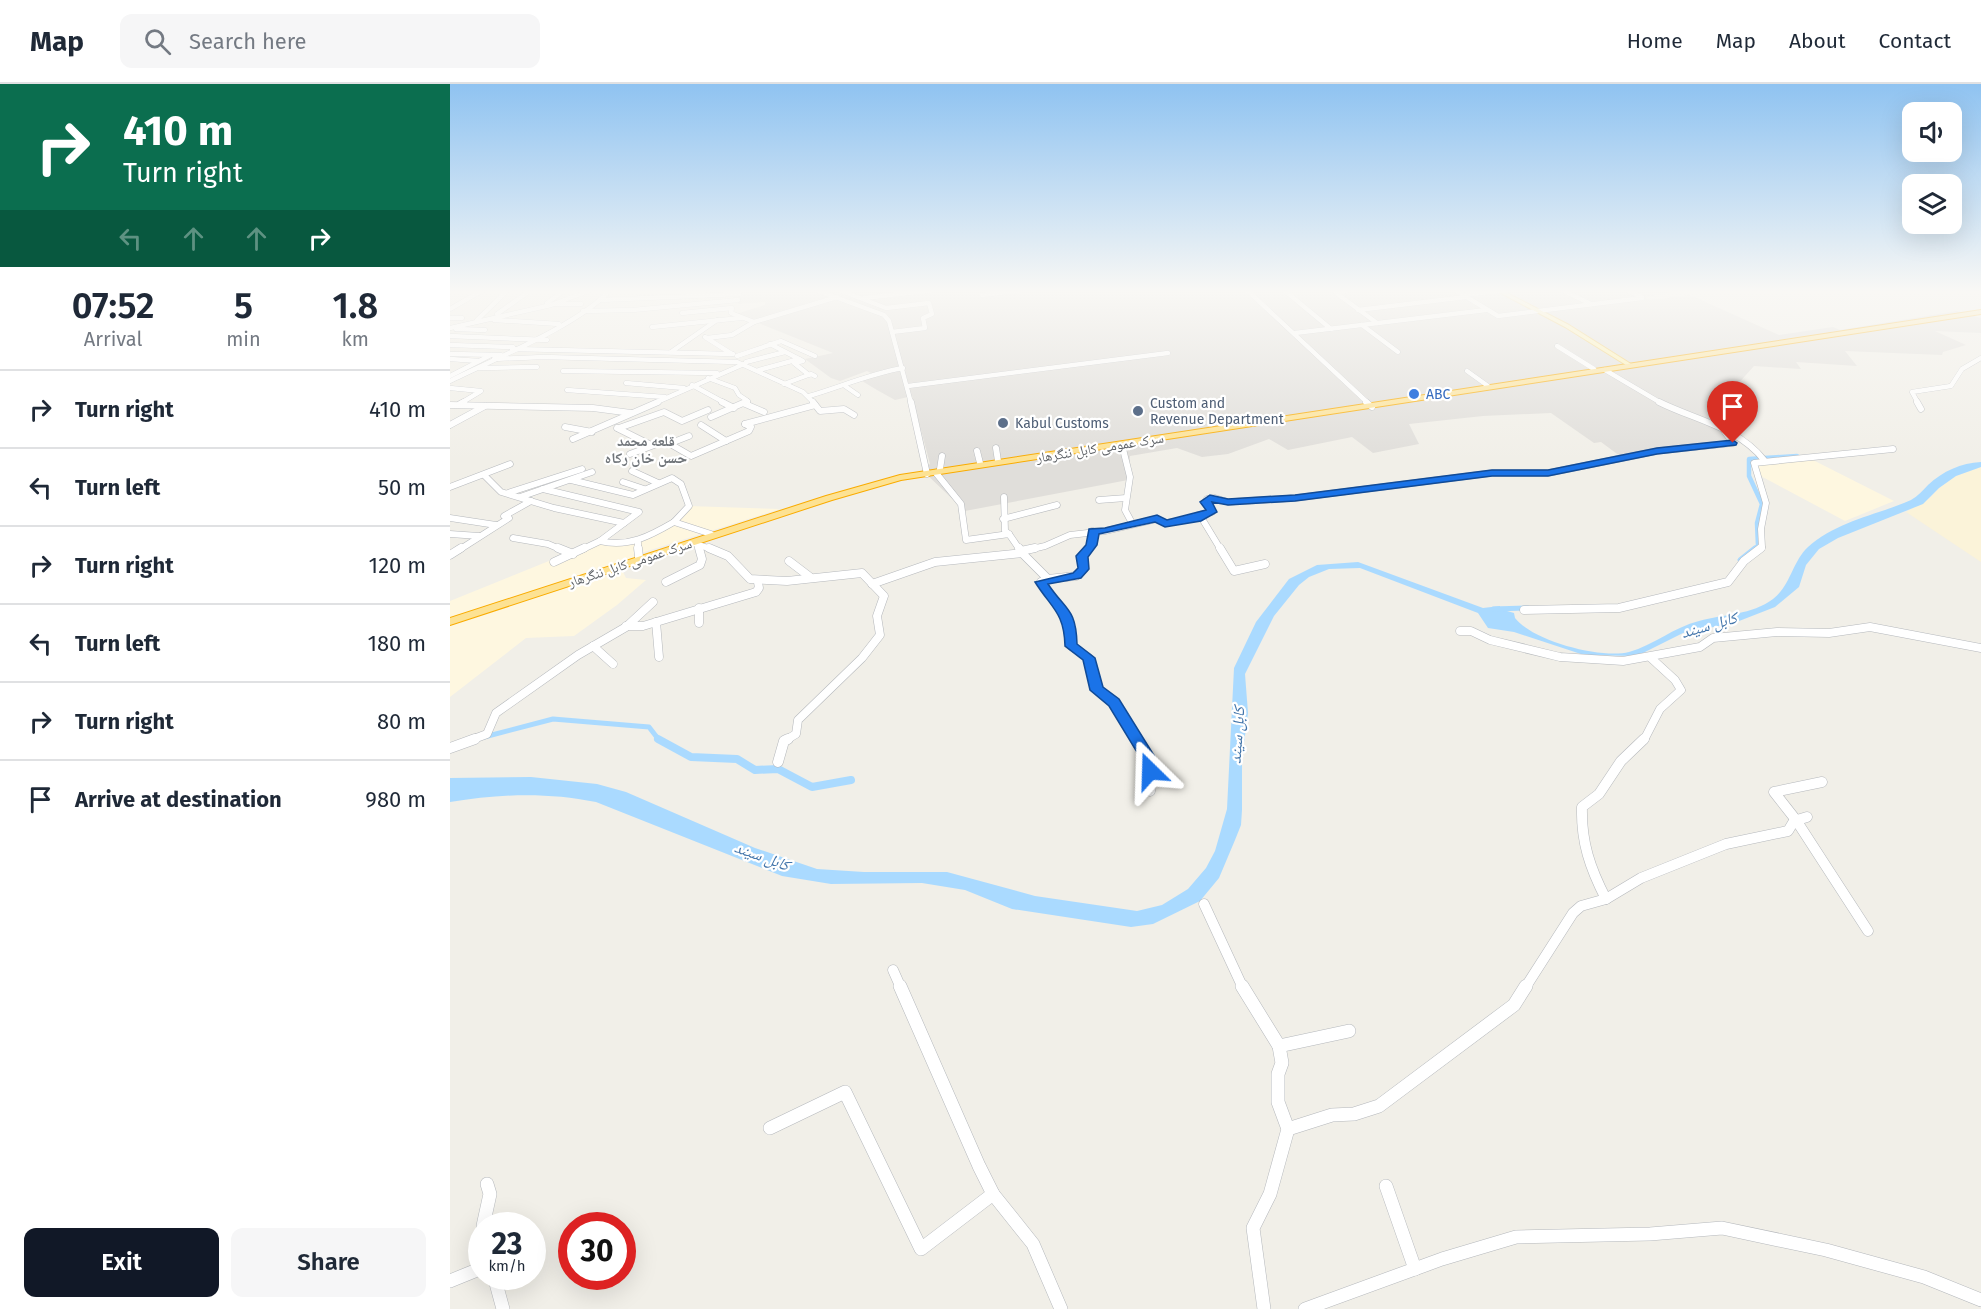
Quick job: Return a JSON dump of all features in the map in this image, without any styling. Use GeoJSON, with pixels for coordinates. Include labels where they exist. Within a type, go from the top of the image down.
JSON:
{"type":"FeatureCollection","features":[{"type":"Feature","properties":{"kind":"highway","name":"سرک عمومی کابل ننگرهار"},"geometry":{"type":"LineString","coordinates":[[450,620],[876,481],[1743,347]]}},
{"type":"Feature","properties":{"kind":"highway","name":"سرک عمومی کابل ننگرهار"},"geometry":{"type":"LineString","coordinates":[[450,620],[696,544],[878,483],[933,472],[1122,445],[1748,347]]}},
{"type":"Feature","properties":{"kind":"main road"},"geometry":{"type":"LineString","coordinates":[[1601,347],[1628,364]]}},
{"type":"Feature","properties":{"kind":"street"},"geometry":{"type":"LineString","coordinates":[[472,350],[478,347]]}},
{"type":"Feature","properties":{"kind":"street"},"geometry":{"type":"LineString","coordinates":[[492,347],[512,349]]}},
{"type":"Feature","properties":{"kind":"street"},"geometry":{"type":"LineString","coordinates":[[450,376],[516,347]]}},
{"type":"Feature","properties":{"kind":"street"},"geometry":{"type":"LineString","coordinates":[[670,352],[678,347]]}},
{"type":"Feature","properties":{"kind":"street"},"geometry":{"type":"LineString","coordinates":[[722,347],[746,364],[809,396],[814,405],[823,411],[847,409],[854,415]]}},
{"type":"Feature","properties":{"kind":"street"},"geometry":{"type":"LineString","coordinates":[[450,352],[512,349],[735,355],[760,347]]}},
{"type":"Feature","properties":{"kind":"street"},"geometry":{"type":"LineString","coordinates":[[776,347],[803,361],[794,363],[812,375],[784,384]]}},
{"type":"Feature","properties":{"kind":"street"},"geometry":{"type":"LineString","coordinates":[[795,347],[815,356]]}},
{"type":"Feature","properties":{"kind":"street"},"geometry":{"type":"LineString","coordinates":[[897,347],[933,472],[961,504],[966,540],[1009,534]]}},
{"type":"Feature","properties":{"kind":"street"},"geometry":{"type":"LineString","coordinates":[[1310,347],[1370,405]]}},
{"type":"Feature","properties":{"kind":"street"},"geometry":{"type":"LineString","coordinates":[[1392,347],[1398,352]]}},
{"type":"Feature","properties":{"kind":"street"},"geometry":{"type":"LineString","coordinates":[[1559,347],[1594,369]]}},
{"type":"Feature","properties":{"kind":"street"},"geometry":{"type":"LineString","coordinates":[[450,352],[492,358],[543,357],[746,364],[769,360]]}},
{"type":"Feature","properties":{"kind":"street"},"geometry":{"type":"LineString","coordinates":[[573,439],[717,373],[785,352]]}},
{"type":"Feature","properties":{"kind":"street"},"geometry":{"type":"LineString","coordinates":[[908,386],[1168,352]]}},
{"type":"Feature","properties":{"kind":"street"},"geometry":{"type":"LineString","coordinates":[[450,381],[480,368],[492,358]]}},
{"type":"Feature","properties":{"kind":"street"},"geometry":{"type":"LineString","coordinates":[[1921,409],[1912,392],[1951,386],[1955,373],[1961,367],[1981,358]]}},
{"type":"Feature","properties":{"kind":"street"},"geometry":{"type":"LineString","coordinates":[[450,359],[480,361]]}},
{"type":"Feature","properties":{"kind":"street"},"geometry":{"type":"LineString","coordinates":[[759,370],[799,359]]}},
{"type":"Feature","properties":{"kind":"street"},"geometry":{"type":"LineString","coordinates":[[480,368],[537,367]]}},
{"type":"Feature","properties":{"kind":"street"},"geometry":{"type":"LineString","coordinates":[[809,396],[845,386],[883,370],[903,368]]}},
{"type":"Feature","properties":{"kind":"street"},"geometry":{"type":"LineString","coordinates":[[1605,370],[1667,406],[1728,432],[1753,446],[1763,458]]}},
{"type":"Feature","properties":{"kind":"street"},"geometry":{"type":"LineString","coordinates":[[563,371],[717,373]]}},
{"type":"Feature","properties":{"kind":"street"},"geometry":{"type":"LineString","coordinates":[[1467,371],[1488,386]]}},
{"type":"Feature","properties":{"kind":"street"},"geometry":{"type":"LineString","coordinates":[[708,378],[735,388],[748,401],[711,417]]}},
{"type":"Feature","properties":{"kind":"street"},"geometry":{"type":"LineString","coordinates":[[626,383],[684,388]]}},
{"type":"Feature","properties":{"kind":"street"},"geometry":{"type":"LineString","coordinates":[[692,385],[734,408]]}},
{"type":"Feature","properties":{"kind":"street"},"geometry":{"type":"LineString","coordinates":[[845,386],[858,395]]}},
{"type":"Feature","properties":{"kind":"street"},"geometry":{"type":"LineString","coordinates":[[450,388],[481,392],[459,405]]}},
{"type":"Feature","properties":{"kind":"street"},"geometry":{"type":"LineString","coordinates":[[567,390],[665,397]]}},
{"type":"Feature","properties":{"kind":"street"},"geometry":{"type":"LineString","coordinates":[[791,396],[802,392]]}},
{"type":"Feature","properties":{"kind":"street"},"geometry":{"type":"LineString","coordinates":[[745,403],[764,412]]}},
{"type":"Feature","properties":{"kind":"street"},"geometry":{"type":"LineString","coordinates":[[838,409],[849,404]]}},
{"type":"Feature","properties":{"kind":"street"},"geometry":{"type":"LineString","coordinates":[[450,405],[593,408],[632,413]]}},
{"type":"Feature","properties":{"kind":"street"},"geometry":{"type":"LineString","coordinates":[[630,454],[664,441],[691,456],[749,431],[752,427],[745,424],[814,405]]}},
{"type":"Feature","properties":{"kind":"street"},"geometry":{"type":"LineString","coordinates":[[450,425],[485,406]]}},
{"type":"Feature","properties":{"kind":"street"},"geometry":{"type":"LineString","coordinates":[[619,428],[664,412],[682,421],[708,410]]}},
{"type":"Feature","properties":{"kind":"street"},"geometry":{"type":"LineString","coordinates":[[609,424],[651,445]]}},
{"type":"Feature","properties":{"kind":"street"},"geometry":{"type":"LineString","coordinates":[[701,425],[726,441]]}},
{"type":"Feature","properties":{"kind":"street"},"geometry":{"type":"LineString","coordinates":[[565,428],[592,432]]}},
{"type":"Feature","properties":{"kind":"street"},"geometry":{"type":"LineString","coordinates":[[1265,564],[1234,571],[1198,515],[1212,512],[1206,502],[1207,499],[1215,498],[1228,502],[1295,498],[1492,473],[1548,473],[1657,451],[1733,443],[1728,432]]}},
{"type":"Feature","properties":{"kind":"street"},"geometry":{"type":"LineString","coordinates":[[671,443],[689,436]]}},
{"type":"Feature","properties":{"kind":"street"},"geometry":{"type":"LineString","coordinates":[[1122,445],[1130,477],[1125,510],[1132,523]]}},
{"type":"Feature","properties":{"kind":"street"},"geometry":{"type":"LineString","coordinates":[[996,448],[998,461]]}},
{"type":"Feature","properties":{"kind":"street"},"geometry":{"type":"LineString","coordinates":[[1524,610],[1619,608],[1728,582],[1744,561],[1762,547],[1761,529],[1766,503],[1753,466],[1757,461],[1763,458],[1893,449]]}},
{"type":"Feature","properties":{"kind":"street"},"geometry":{"type":"LineString","coordinates":[[977,451],[980,464]]}},
{"type":"Feature","properties":{"kind":"street"},"geometry":{"type":"LineString","coordinates":[[933,472],[942,456]]}},
{"type":"Feature","properties":{"kind":"street"},"geometry":{"type":"LineString","coordinates":[[450,487],[510,464]]}},
{"type":"Feature","properties":{"kind":"street"},"geometry":{"type":"LineString","coordinates":[[508,493],[582,469]]}},
{"type":"Feature","properties":{"kind":"street"},"geometry":{"type":"LineString","coordinates":[[632,471],[658,483]]}},
{"type":"Feature","properties":{"kind":"street"},"geometry":{"type":"LineString","coordinates":[[520,497],[592,472]]}},
{"type":"Feature","properties":{"kind":"street"},"geometry":{"type":"LineString","coordinates":[[484,475],[501,492],[624,523]]}},
{"type":"Feature","properties":{"kind":"street"},"geometry":{"type":"LineString","coordinates":[[571,480],[633,495],[670,478],[681,484],[690,506],[674,522],[638,543],[619,545],[600,541]]}},
{"type":"Feature","properties":{"kind":"street"},"geometry":{"type":"LineString","coordinates":[[623,482],[644,489]]}},
{"type":"Feature","properties":{"kind":"street"},"geometry":{"type":"LineString","coordinates":[[543,489],[639,512],[600,541],[554,562]]}},
{"type":"Feature","properties":{"kind":"street"},"geometry":{"type":"LineString","coordinates":[[1004,497],[1005,531],[1021,552],[1048,579]]}},
{"type":"Feature","properties":{"kind":"street"},"geometry":{"type":"LineString","coordinates":[[1099,500],[1126,498]]}},
{"type":"Feature","properties":{"kind":"street"},"geometry":{"type":"LineString","coordinates":[[450,555],[509,518],[504,516],[531,501]]}},
{"type":"Feature","properties":{"kind":"street"},"geometry":{"type":"LineString","coordinates":[[1003,519],[1057,505]]}},
{"type":"Feature","properties":{"kind":"street"},"geometry":{"type":"LineString","coordinates":[[872,584],[935,562],[1021,552],[1045,546],[1070,535],[1105,531],[1132,523],[1157,519],[1165,523],[1201,517]]}},
{"type":"Feature","properties":{"kind":"street"},"geometry":{"type":"LineString","coordinates":[[450,518],[496,525]]}},
{"type":"Feature","properties":{"kind":"street"},"geometry":{"type":"LineString","coordinates":[[674,522],[711,534]]}},
{"type":"Feature","properties":{"kind":"street"},"geometry":{"type":"LineString","coordinates":[[1092,531],[1095,537],[1082,556],[1083,569],[1077,576],[1048,579],[1041,582],[1056,604],[1066,612],[1071,627],[1071,646],[1089,658],[1097,690],[1114,702],[1147,757],[1150,791]]}},
{"type":"Feature","properties":{"kind":"street"},"geometry":{"type":"LineString","coordinates":[[452,535],[479,536]]}},
{"type":"Feature","properties":{"kind":"street"},"geometry":{"type":"LineString","coordinates":[[513,538],[548,544],[573,554]]}},
{"type":"Feature","properties":{"kind":"street"},"geometry":{"type":"LineString","coordinates":[[638,543],[639,557]]}},
{"type":"Feature","properties":{"kind":"street"},"geometry":{"type":"LineString","coordinates":[[666,582],[700,565],[702,559],[696,544]]}},
{"type":"Feature","properties":{"kind":"street"},"geometry":{"type":"LineString","coordinates":[[696,544],[716,550],[731,558],[736,569],[758,582],[862,573],[884,596],[877,616],[880,635],[862,658],[798,720],[796,734],[784,741],[778,762]]}},
{"type":"Feature","properties":{"kind":"street"},"geometry":{"type":"LineString","coordinates":[[789,561],[810,577]]}},
{"type":"Feature","properties":{"kind":"street"},"geometry":{"type":"LineString","coordinates":[[626,627],[656,622],[756,592],[759,588],[758,582]]}},
{"type":"Feature","properties":{"kind":"street"},"geometry":{"type":"LineString","coordinates":[[450,748],[487,734],[496,713],[593,646],[626,627],[653,602]]}},
{"type":"Feature","properties":{"kind":"street"},"geometry":{"type":"LineString","coordinates":[[699,609],[699,623]]}},
{"type":"Feature","properties":{"kind":"street"},"geometry":{"type":"LineString","coordinates":[[656,622],[659,657]]}},
{"type":"Feature","properties":{"kind":"street"},"geometry":{"type":"LineString","coordinates":[[1460,631],[1471,631],[1490,640],[1560,657],[1623,661],[1650,658],[1700,647],[1713,638],[1778,632],[1829,633],[1870,627],[1981,648]]}},
{"type":"Feature","properties":{"kind":"street"},"geometry":{"type":"LineString","coordinates":[[593,646],[613,664]]}},
{"type":"Feature","properties":{"kind":"street"},"geometry":{"type":"LineString","coordinates":[[1606,899],[1586,863],[1581,832],[1582,807],[1599,794],[1621,761],[1643,741],[1660,710],[1681,690],[1675,680],[1650,658]]}},
{"type":"Feature","properties":{"kind":"street"},"geometry":{"type":"LineString","coordinates":[[1822,782],[1774,792],[1796,820],[1868,931]]}},
{"type":"Feature","properties":{"kind":"street"},"geometry":{"type":"LineString","coordinates":[[1288,1129],[1332,1115],[1354,1114],[1379,1106],[1514,1005],[1576,910],[1606,899],[1641,878],[1726,844],[1788,831],[1796,820],[1807,817]]}},
{"type":"Feature","properties":{"kind":"street"},"geometry":{"type":"LineString","coordinates":[[1204,904],[1241,986],[1279,1046],[1282,1063],[1278,1074],[1278,1102],[1288,1129],[1270,1194],[1252,1228],[1264,1309]]}},
{"type":"Feature","properties":{"kind":"street"},"geometry":{"type":"LineString","coordinates":[[893,970],[993,1194],[1033,1244],[1061,1309]]}},
{"type":"Feature","properties":{"kind":"street"},"geometry":{"type":"LineString","coordinates":[[1279,1046],[1349,1031]]}},
{"type":"Feature","properties":{"kind":"street"},"geometry":{"type":"LineString","coordinates":[[770,1128],[845,1092],[921,1250],[993,1194]]}},
{"type":"Feature","properties":{"kind":"street"},"geometry":{"type":"LineString","coordinates":[[486,1212],[490,1194],[487,1184]]}},
{"type":"Feature","properties":{"kind":"street"},"geometry":{"type":"LineString","coordinates":[[1386,1186],[1416,1269]]}},
{"type":"Feature","properties":{"kind":"street"},"geometry":{"type":"LineString","coordinates":[[1305,1309],[1491,1242],[1504,1242],[1516,1237],[1650,1234],[1722,1228],[1826,1250],[1902,1271],[1981,1300]]}},
{"type":"Feature","properties":{"kind":"street"},"geometry":{"type":"LineString","coordinates":[[450,1281],[468,1274]]}},
{"type":"Feature","properties":{"kind":"street"},"geometry":{"type":"LineString","coordinates":[[498,1290],[503,1309]]}},
{"type":"Feature","properties":{"kind":"shaded area"},"geometry":{"type":"Polygon","coordinates":[[[818,347],[1959,347],[1943,352],[1942,355],[1845,351],[1857,366],[1796,362],[1801,369],[1754,366],[1718,406],[1725,433],[1733,442],[1624,459],[1601,442],[1594,443],[1551,413],[1483,416],[1409,424],[1419,444],[1373,453],[1352,437],[1288,450],[1269,439],[1228,454],[1202,457],[1177,448],[1130,456],[1128,480],[965,511],[922,470],[930,464],[912,396],[895,400],[877,390],[862,381],[873,374],[867,371],[840,381],[831,378],[805,359],[833,353],[818,347]]]}},
{"type":"Feature","properties":{"kind":"shaded area"},"geometry":{"type":"Polygon","coordinates":[[[1809,458],[1894,501],[1845,521],[1755,473],[1754,463],[1809,458]]]}},
{"type":"Feature","properties":{"kind":"shaded area"},"geometry":{"type":"Polygon","coordinates":[[[688,506],[780,509],[638,554],[622,570],[626,578],[646,580],[617,605],[574,636],[526,638],[450,697],[450,601],[596,542],[618,546],[663,528],[688,506]]]}},
{"type":"Feature","properties":{"kind":"sand"},"geometry":{"type":"Polygon","coordinates":[[[1981,467],[1981,562],[1906,512],[1930,498],[1939,488],[1956,476],[1981,467]]]}},
{"type":"Feature","properties":{"kind":"water","name":"کابل سيند"},"geometry":{"type":"Polygon","coordinates":[[[1981,462],[1981,467],[1956,476],[1939,488],[1923,504],[1838,538],[1819,549],[1806,565],[1799,587],[1775,607],[1734,623],[1683,633],[1637,656],[1584,655],[1514,632],[1488,628],[1478,613],[1360,568],[1329,569],[1309,577],[1299,585],[1274,616],[1245,674],[1248,713],[1242,758],[1241,825],[1219,878],[1200,901],[1153,924],[1131,927],[1012,909],[965,890],[922,883],[831,884],[782,876],[596,802],[523,795],[450,802],[450,778],[531,777],[597,784],[626,792],[755,848],[817,869],[864,872],[947,872],[1035,896],[1137,911],[1162,905],[1188,889],[1206,868],[1215,851],[1227,809],[1234,668],[1256,622],[1289,579],[1317,565],[1358,562],[1483,608],[1500,606],[1500,609],[1514,613],[1515,618],[1524,626],[1552,641],[1602,653],[1629,652],[1690,624],[1747,611],[1765,604],[1784,587],[1798,559],[1819,538],[1844,525],[1911,500],[1946,472],[1966,464],[1981,462]]]}},
{"type":"Feature","properties":{"kind":"waterway"},"geometry":{"type":"LineString","coordinates":[[1753,550],[1758,546],[1757,523],[1762,504],[1749,476],[1749,459],[1797,456]]}},
{"type":"Feature","properties":{"kind":"waterway"},"geometry":{"type":"LineString","coordinates":[[1740,560],[1755,548]]}},
{"type":"Feature","properties":{"kind":"waterway"},"geometry":{"type":"LineString","coordinates":[[1493,609],[1528,608]]}},
{"type":"Feature","properties":{"kind":"waterway"},"geometry":{"type":"LineString","coordinates":[[484,737],[553,719],[649,727],[658,739]]}},
{"type":"Feature","properties":{"kind":"waterway"},"geometry":{"type":"LineString","coordinates":[[658,739],[691,757],[737,759],[755,770],[778,769],[812,787],[851,780]]}},
{"type":"Feature","properties":{"kind":"place","name":"ABC"},"geometry":{"type":"Point","coordinates":[1414,394]}},
{"type":"Feature","properties":{"kind":"place","name":"Custom and Revenue Department"},"geometry":{"type":"Point","coordinates":[1138,411]}},
{"type":"Feature","properties":{"kind":"place","name":"Kabul Customs"},"geometry":{"type":"Point","coordinates":[1003,423]}},
{"type":"Feature","properties":{"kind":"district","name":"قلعه محمد حسن خان رکاه"},"geometry":{"type":"Point","coordinates":[646,450]}},
{"type":"Feature","properties":{"kind":"route"},"geometry":{"type":"LineString","coordinates":[[1150,771],[1147,757],[1114,702],[1097,690],[1089,658],[1071,646],[1071,627],[1066,612],[1056,604],[1041,582],[1048,579],[1077,576],[1083,569],[1082,556],[1095,537],[1092,531],[1105,531],[1157,519],[1165,523],[1201,517],[1198,515],[1212,512],[1206,502],[1210,498],[1228,502],[1295,498],[1376,489],[1388,484],[1492,473],[1548,473],[1657,451],[1733,443]]}}]}
